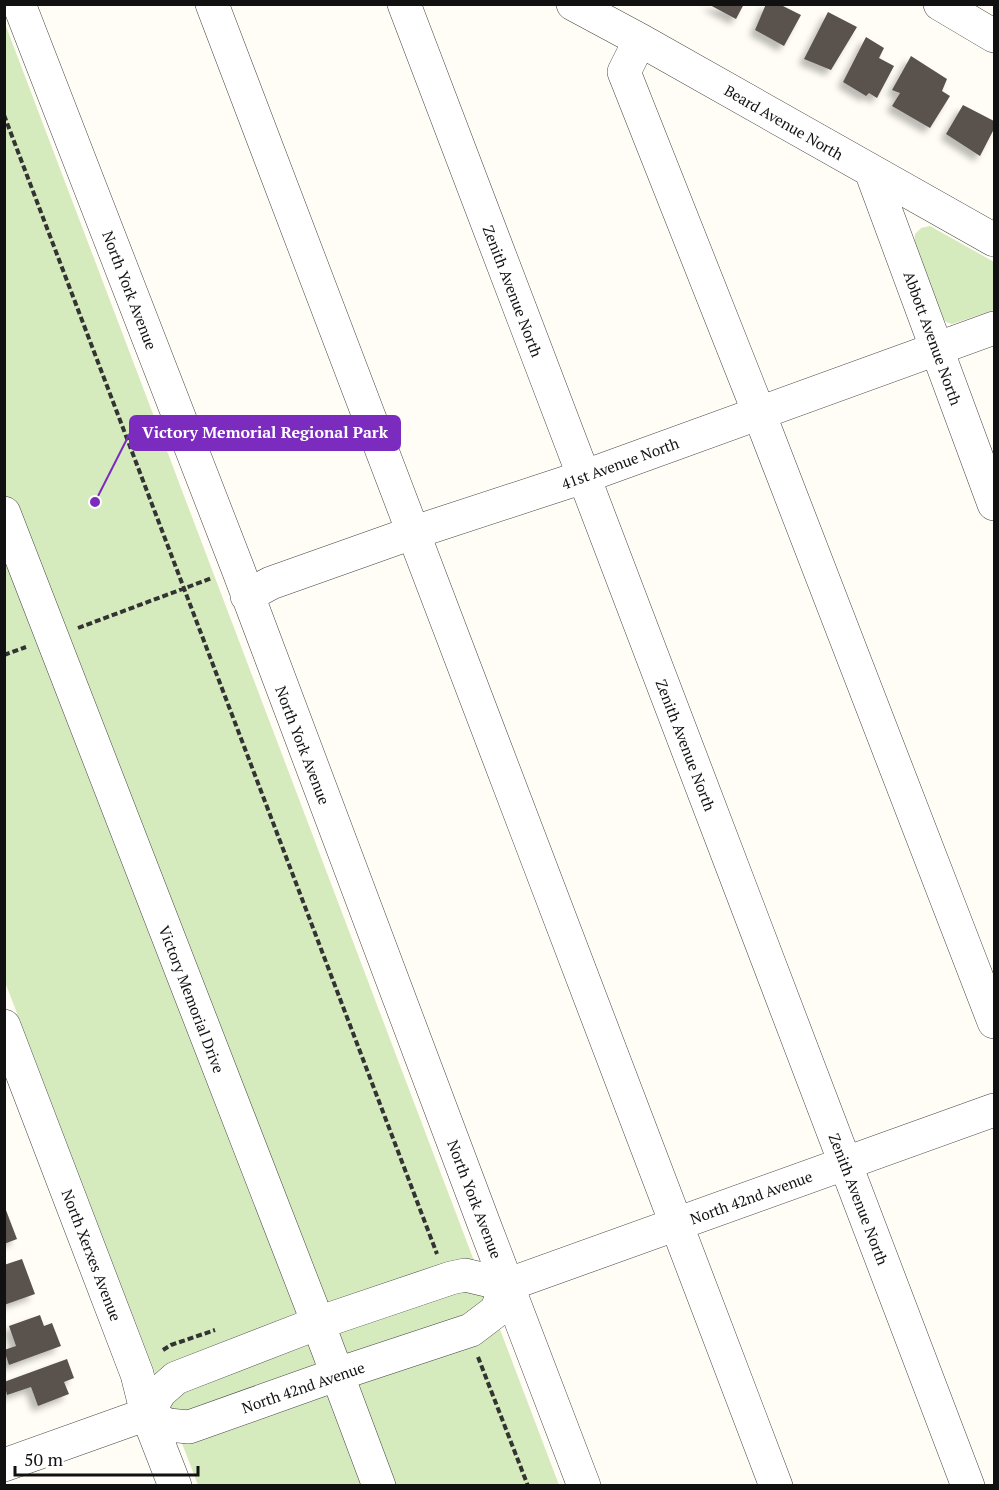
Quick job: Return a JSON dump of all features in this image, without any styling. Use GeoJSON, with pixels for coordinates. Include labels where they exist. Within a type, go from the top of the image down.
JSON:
{"type":"FeatureCollection","features":[{"type":"Feature","properties":{"kind":"street","name":"North York Avenue"},"geometry":{"type":"LineString","coordinates":[[19,4],[242,582],[584,1485]]}},
{"type":"Feature","properties":{"kind":"street"},"geometry":{"type":"LineString","coordinates":[[212,4],[776,1485]]}},
{"type":"Feature","properties":{"kind":"street","name":"Zenith Avenue North"},"geometry":{"type":"LineString","coordinates":[[404,4],[968,1485]]}},
{"type":"Feature","properties":{"kind":"street","name":"Beard Avenue North"},"geometry":{"type":"LineString","coordinates":[[573,4],[994,240]]}},
{"type":"Feature","properties":{"kind":"street"},"geometry":{"type":"LineString","coordinates":[[940,4],[994,36]]}},
{"type":"Feature","properties":{"kind":"street"},"geometry":{"type":"LineString","coordinates":[[640,40],[624,72],[759,413],[994,1022]]}},
{"type":"Feature","properties":{"kind":"street","name":"Abbott Avenue North"},"geometry":{"type":"LineString","coordinates":[[871,171],[994,504]]}},
{"type":"Feature","properties":{"kind":"street","name":"41st Avenue North"},"geometry":{"type":"LineString","coordinates":[[242,582],[264,586],[412,533],[583,477],[994,328]]}},
{"type":"Feature","properties":{"kind":"street","name":"Victory Memorial Drive"},"geometry":{"type":"LineString","coordinates":[[4,513],[379,1485]]}},
{"type":"Feature","properties":{"kind":"street","name":"North Xerxes Avenue"},"geometry":{"type":"LineString","coordinates":[[4,1026],[137,1374],[147,1414],[175,1485]]}},
{"type":"Feature","properties":{"kind":"street","name":"North 42nd Avenue"},"geometry":{"type":"LineString","coordinates":[[147,1414],[168,1425],[189,1427],[471,1330],[496,1311],[507,1285],[994,1110]]}},
{"type":"Feature","properties":{"kind":"street"},"geometry":{"type":"LineString","coordinates":[[4,1465],[147,1414],[160,1392],[176,1378],[318,1323],[465,1275],[507,1285]]}},
{"type":"Feature","properties":{"kind":"path"},"geometry":{"type":"LineString","coordinates":[[4,115],[436,1251]]}},
{"type":"Feature","properties":{"kind":"path"},"geometry":{"type":"LineString","coordinates":[[4,655],[184,589],[242,582]]}},
{"type":"Feature","properties":{"kind":"path"},"geometry":{"type":"LineString","coordinates":[[478,1357],[528,1485]]}},
{"type":"Feature","properties":{"kind":"green space"},"geometry":{"type":"Polygon","coordinates":[[[4,21],[559,1485],[198,1485],[5,982],[4,21]]]}},
{"type":"Feature","properties":{"kind":"green space"},"geometry":{"type":"Polygon","coordinates":[[[930,226],[994,262],[994,310],[952,324],[946,322],[941,316],[914,244],[915,234],[921,228],[930,226]]]}},
{"type":"Feature","properties":{"kind":"building"},"geometry":{"type":"Polygon","coordinates":[[[708,4],[744,4],[736,19],[708,4]]]}},
{"type":"Feature","properties":{"kind":"building"},"geometry":{"type":"Polygon","coordinates":[[[766,4],[779,4],[801,15],[784,46],[755,30],[766,4]]]}},
{"type":"Feature","properties":{"kind":"building"},"geometry":{"type":"Polygon","coordinates":[[[828,12],[857,27],[831,70],[804,59],[828,12]]]}},
{"type":"Feature","properties":{"kind":"building"},"geometry":{"type":"Polygon","coordinates":[[[866,37],[884,48],[879,58],[894,66],[877,98],[869,93],[866,96],[843,82],[866,37]]]}},
{"type":"Feature","properties":{"kind":"building"},"geometry":{"type":"Polygon","coordinates":[[[911,56],[947,79],[942,91],[950,96],[930,128],[892,106],[900,93],[892,90],[911,56]]]}},
{"type":"Feature","properties":{"kind":"building"},"geometry":{"type":"Polygon","coordinates":[[[963,105],[994,121],[994,129],[980,156],[946,134],[963,105]]]}},
{"type":"Feature","properties":{"kind":"building"},"geometry":{"type":"Polygon","coordinates":[[[4,1205],[17,1239],[4,1244],[4,1205]]]}},
{"type":"Feature","properties":{"kind":"building"},"geometry":{"type":"Polygon","coordinates":[[[22,1259],[35,1294],[4,1305],[4,1265],[22,1259]]]}},
{"type":"Feature","properties":{"kind":"building"},"geometry":{"type":"Polygon","coordinates":[[[40,1315],[44,1326],[52,1323],[61,1346],[9,1365],[4,1350],[16,1346],[9,1326],[40,1315]]]}},
{"type":"Feature","properties":{"kind":"building"},"geometry":{"type":"Polygon","coordinates":[[[67,1359],[74,1378],[64,1382],[69,1394],[38,1406],[31,1387],[7,1395],[4,1382],[67,1359]]]}},
{"type":"Feature","properties":{"kind":"place","name":"Victory Memorial Regional Park"},"geometry":{"type":"Point","coordinates":[95,502]}}]}
